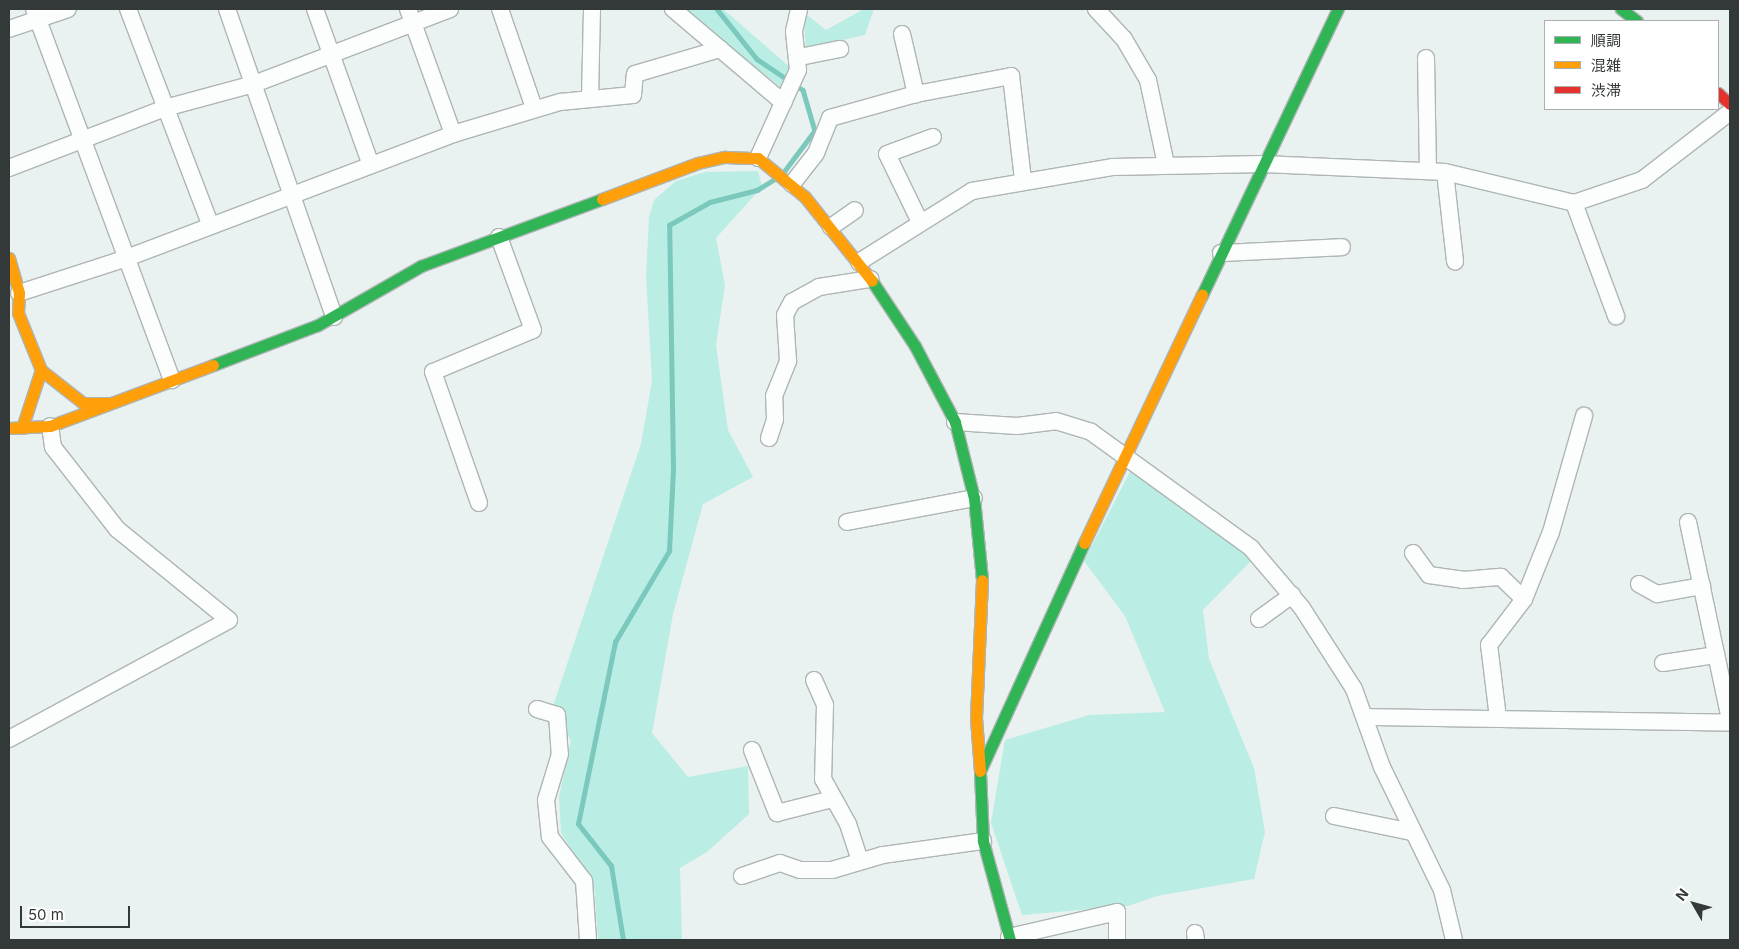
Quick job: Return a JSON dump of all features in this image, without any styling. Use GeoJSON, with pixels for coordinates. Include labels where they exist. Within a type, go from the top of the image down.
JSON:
{"type":"FeatureCollection","features":[{"type":"Feature","properties":{"kind":"street"},"geometry":{"type":"LineString","coordinates":[[9,29],[36,14],[68,9]]}},
{"type":"Feature","properties":{"kind":"street"},"geometry":{"type":"LineString","coordinates":[[128,9],[210,224]]}},
{"type":"Feature","properties":{"kind":"street"},"geometry":{"type":"LineString","coordinates":[[227,9],[254,84],[290,198],[334,317]]}},
{"type":"Feature","properties":{"kind":"street"},"geometry":{"type":"LineString","coordinates":[[315,9],[371,165]]}},
{"type":"Feature","properties":{"kind":"street"},"geometry":{"type":"LineString","coordinates":[[9,168],[165,108],[254,84],[331,54],[410,16],[450,9]]}},
{"type":"Feature","properties":{"kind":"street"},"geometry":{"type":"LineString","coordinates":[[500,9],[534,108]]}},
{"type":"Feature","properties":{"kind":"street"},"geometry":{"type":"LineString","coordinates":[[590,98],[592,9]]}},
{"type":"Feature","properties":{"kind":"street"},"geometry":{"type":"LineString","coordinates":[[674,9],[720,49],[786,98]]}},
{"type":"Feature","properties":{"kind":"street"},"geometry":{"type":"LineString","coordinates":[[758,158],[786,98],[799,64],[794,30],[799,9]]}},
{"type":"Feature","properties":{"kind":"street"},"geometry":{"type":"LineString","coordinates":[[1096,9],[1124,39],[1148,80],[1166,165]]}},
{"type":"Feature","properties":{"kind":"street"},"geometry":{"type":"LineString","coordinates":[[980,771],[1126,454],[1338,9]]}},
{"type":"Feature","properties":{"kind":"street"},"geometry":{"type":"LineString","coordinates":[[1621,9],[1636,20]]}},
{"type":"Feature","properties":{"kind":"street"},"geometry":{"type":"LineString","coordinates":[[36,14],[86,138],[127,258],[172,380]]}},
{"type":"Feature","properties":{"kind":"street"},"geometry":{"type":"LineString","coordinates":[[410,16],[453,134]]}},
{"type":"Feature","properties":{"kind":"street"},"geometry":{"type":"LineString","coordinates":[[902,34],[916,94]]}},
{"type":"Feature","properties":{"kind":"street"},"geometry":{"type":"LineString","coordinates":[[20,293],[127,258],[210,224],[290,198],[453,134],[534,108],[590,98],[633,95],[635,74],[720,49]]}},
{"type":"Feature","properties":{"kind":"street"},"geometry":{"type":"LineString","coordinates":[[799,64],[840,49]]}},
{"type":"Feature","properties":{"kind":"street"},"geometry":{"type":"LineString","coordinates":[[1426,58],[1436,172],[1455,261]]}},
{"type":"Feature","properties":{"kind":"street"},"geometry":{"type":"LineString","coordinates":[[792,184],[816,153],[830,118],[916,94],[1011,76],[1023,180]]}},
{"type":"Feature","properties":{"kind":"street"},"geometry":{"type":"LineString","coordinates":[[1719,94],[1730,104]]}},
{"type":"Feature","properties":{"kind":"street"},"geometry":{"type":"LineString","coordinates":[[859,262],[919,220],[972,191],[1023,180],[1166,165],[1263,164],[1436,172],[1574,203],[1642,180],[1730,112]]}},
{"type":"Feature","properties":{"kind":"street"},"geometry":{"type":"LineString","coordinates":[[919,220],[888,154],[933,137]]}},
{"type":"Feature","properties":{"kind":"street"},"geometry":{"type":"LineString","coordinates":[[9,428],[50,426],[118,402],[334,317],[421,266],[698,163],[724,157],[758,158],[792,184],[831,227],[859,262],[915,346],[955,422],[974,498],[984,586],[976,718],[983,841],[1009,938],[1117,912],[1117,940]]}},
{"type":"Feature","properties":{"kind":"street"},"geometry":{"type":"LineString","coordinates":[[1574,203],[1616,316]]}},
{"type":"Feature","properties":{"kind":"street"},"geometry":{"type":"LineString","coordinates":[[831,227],[855,210]]}},
{"type":"Feature","properties":{"kind":"street"},"geometry":{"type":"LineString","coordinates":[[479,503],[433,372],[533,330],[499,237]]}},
{"type":"Feature","properties":{"kind":"street"},"geometry":{"type":"LineString","coordinates":[[1221,253],[1342,247]]}},
{"type":"Feature","properties":{"kind":"street"},"geometry":{"type":"LineString","coordinates":[[9,258],[20,293],[14,313],[41,370],[83,403],[118,402]]}},
{"type":"Feature","properties":{"kind":"street"},"geometry":{"type":"LineString","coordinates":[[769,438],[775,419],[774,396],[788,362],[785,315],[792,302],[819,287],[870,279]]}},
{"type":"Feature","properties":{"kind":"street"},"geometry":{"type":"LineString","coordinates":[[22,428],[41,370]]}},
{"type":"Feature","properties":{"kind":"street"},"geometry":{"type":"LineString","coordinates":[[1498,718],[1489,646],[1524,599],[1551,532],[1584,416]]}},
{"type":"Feature","properties":{"kind":"street"},"geometry":{"type":"LineString","coordinates":[[955,422],[1017,426],[1056,420],[1091,432],[1126,454],[1251,548],[1292,595],[1354,689],[1366,717],[1382,767],[1412,832],[1442,890],[1454,940]]}},
{"type":"Feature","properties":{"kind":"street"},"geometry":{"type":"LineString","coordinates":[[9,739],[230,620],[117,529],[53,447],[50,426]]}},
{"type":"Feature","properties":{"kind":"street"},"geometry":{"type":"LineString","coordinates":[[847,522],[974,498]]}},
{"type":"Feature","properties":{"kind":"street"},"geometry":{"type":"LineString","coordinates":[[1366,717],[1730,722],[1688,522]]}},
{"type":"Feature","properties":{"kind":"street"},"geometry":{"type":"LineString","coordinates":[[1413,553],[1429,575],[1463,580],[1501,577],[1524,599]]}},
{"type":"Feature","properties":{"kind":"street"},"geometry":{"type":"LineString","coordinates":[[1640,584],[1656,594],[1702,586]]}},
{"type":"Feature","properties":{"kind":"street"},"geometry":{"type":"LineString","coordinates":[[1259,619],[1292,595]]}},
{"type":"Feature","properties":{"kind":"street"},"geometry":{"type":"LineString","coordinates":[[1663,664],[1716,655]]}},
{"type":"Feature","properties":{"kind":"street"},"geometry":{"type":"LineString","coordinates":[[814,680],[825,705],[823,780],[832,799],[848,824],[860,860]]}},
{"type":"Feature","properties":{"kind":"street"},"geometry":{"type":"LineString","coordinates":[[537,709],[557,715],[560,754],[546,800],[550,837],[584,881],[588,940]]}},
{"type":"Feature","properties":{"kind":"street"},"geometry":{"type":"LineString","coordinates":[[752,750],[777,813],[832,799]]}},
{"type":"Feature","properties":{"kind":"street"},"geometry":{"type":"LineString","coordinates":[[1334,816],[1412,832]]}},
{"type":"Feature","properties":{"kind":"street"},"geometry":{"type":"LineString","coordinates":[[742,876],[780,863],[800,870],[832,870],[860,860],[983,841]]}},
{"type":"Feature","properties":{"kind":"green space"},"geometry":{"type":"Polygon","coordinates":[[[684,9],[723,9],[792,69],[783,89],[684,9]]]}},
{"type":"Feature","properties":{"kind":"green space"},"geometry":{"type":"Polygon","coordinates":[[[864,9],[874,9],[865,35],[806,48],[803,12],[826,30],[864,9]]]}},
{"type":"Feature","properties":{"kind":"green space"},"geometry":{"type":"Polygon","coordinates":[[[758,171],[762,187],[716,238],[725,285],[716,345],[728,430],[753,477],[703,504],[673,614],[652,733],[688,777],[748,766],[749,814],[707,852],[680,868],[682,940],[598,940],[594,884],[561,833],[559,797],[571,741],[553,706],[641,444],[652,381],[646,276],[649,217],[654,200],[676,181],[705,172],[758,171]]]}},
{"type":"Feature","properties":{"kind":"green space"},"geometry":{"type":"Polygon","coordinates":[[[1133,466],[1253,559],[1203,610],[1209,659],[1254,768],[1265,832],[1254,879],[1157,896],[1128,906],[1022,915],[991,823],[1005,740],[1089,715],[1165,712],[1125,616],[1084,561],[1133,466]]]}},
{"type":"Feature","properties":{"kind":"waterway"},"geometry":{"type":"LineString","coordinates":[[717,9],[757,59],[803,90],[815,131],[785,171]]}},
{"type":"Feature","properties":{"kind":"waterway"},"geometry":{"type":"LineString","coordinates":[[623,940],[611,866],[578,824],[615,642],[669,551],[673,468],[669,225],[710,202],[757,190],[773,180]]}},
{"type":"Feature","properties":{"kind":"traffic: fast"},"geometry":{"type":"LineString","coordinates":[[1202,295],[1338,9]]}},
{"type":"Feature","properties":{"kind":"traffic: fast"},"geometry":{"type":"LineString","coordinates":[[1621,9],[1636,20]]}},
{"type":"Feature","properties":{"kind":"traffic: fast"},"geometry":{"type":"LineString","coordinates":[[213,365],[318,325],[421,266],[602,199]]}},
{"type":"Feature","properties":{"kind":"traffic: fast"},"geometry":{"type":"LineString","coordinates":[[872,281],[915,346],[955,422],[974,498],[982,580]]}},
{"type":"Feature","properties":{"kind":"traffic: fast"},"geometry":{"type":"LineString","coordinates":[[1010,940],[983,841],[980,771],[1084,543]]}},
{"type":"Feature","properties":{"kind":"traffic: slow"},"geometry":{"type":"LineString","coordinates":[[602,199],[698,163],[725,157],[758,158],[805,197],[872,281]]}},
{"type":"Feature","properties":{"kind":"traffic: slow"},"geometry":{"type":"LineString","coordinates":[[9,258],[19,293],[18,313],[41,370],[83,403],[109,403]]}},
{"type":"Feature","properties":{"kind":"traffic: slow"},"geometry":{"type":"LineString","coordinates":[[1084,543],[1202,295]]}},
{"type":"Feature","properties":{"kind":"traffic: slow"},"geometry":{"type":"LineString","coordinates":[[9,428],[50,426],[213,365]]}},
{"type":"Feature","properties":{"kind":"traffic: slow"},"geometry":{"type":"LineString","coordinates":[[22,428],[41,370]]}},
{"type":"Feature","properties":{"kind":"traffic: slow"},"geometry":{"type":"LineString","coordinates":[[980,771],[976,718],[982,580]]}},
{"type":"Feature","properties":{"kind":"traffic: jam"},"geometry":{"type":"LineString","coordinates":[[1719,94],[1730,104]]}}]}
